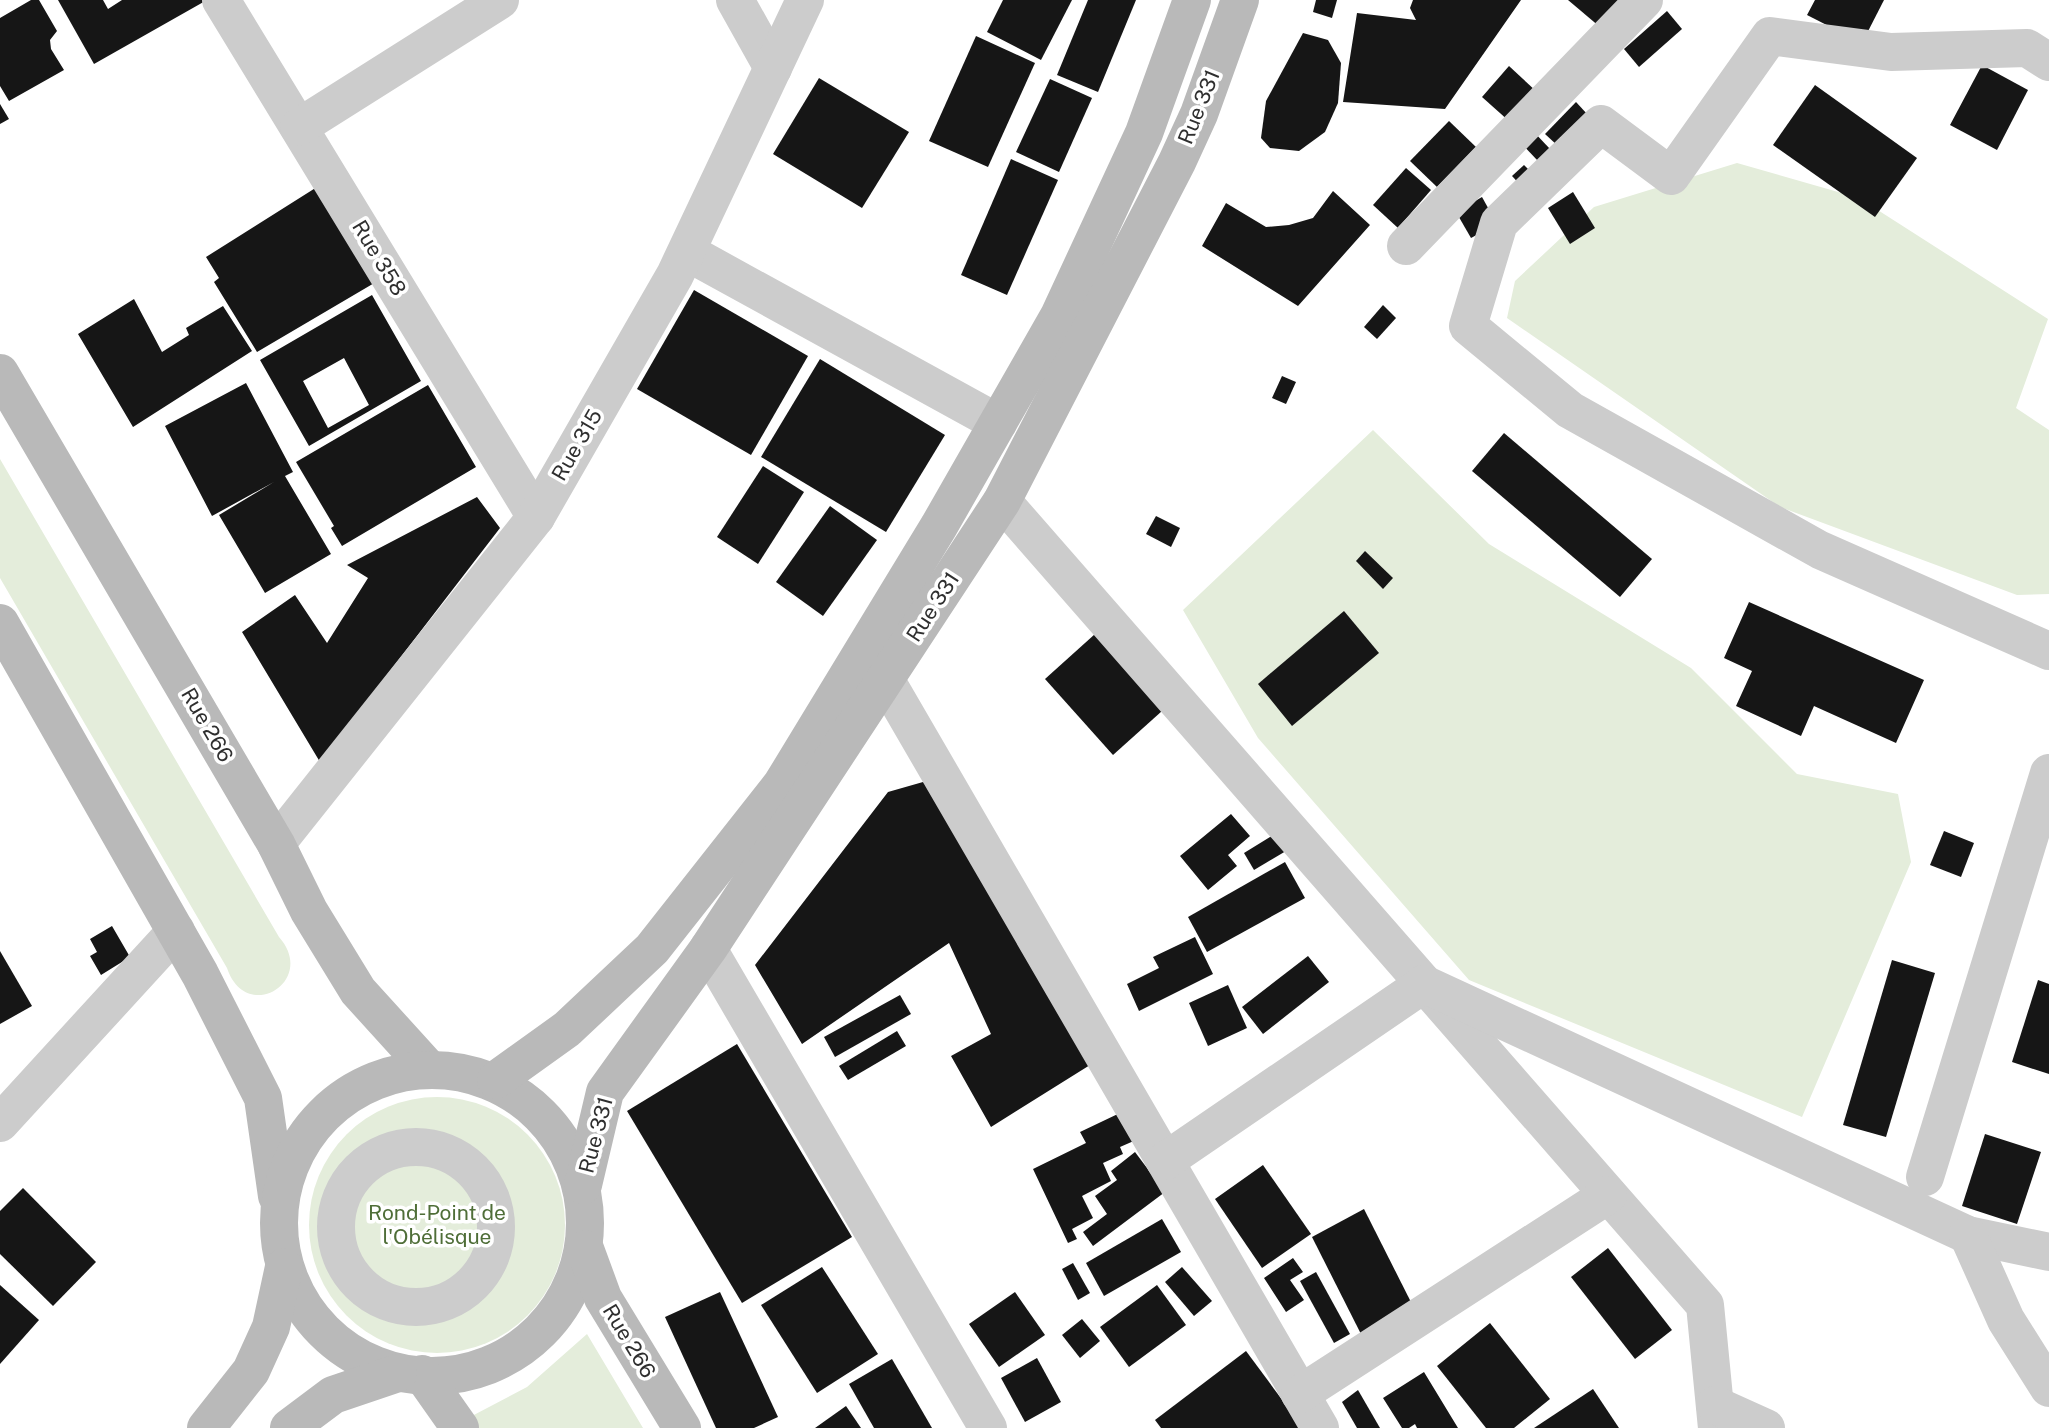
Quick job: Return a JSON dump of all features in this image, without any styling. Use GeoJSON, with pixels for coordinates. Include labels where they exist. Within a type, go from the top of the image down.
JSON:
{"type":"FeatureCollection","features":[{"type":"Feature","properties":{"kind":"street","name":"Rue 358"},"geometry":{"type":"LineString","coordinates":[[221,0],[536,517]]}},
{"type":"Feature","properties":{"kind":"street"},"geometry":{"type":"LineString","coordinates":[[299,127],[500,0]]}},
{"type":"Feature","properties":{"kind":"street"},"geometry":{"type":"LineString","coordinates":[[735,0],[773,68]]}},
{"type":"Feature","properties":{"kind":"street","name":"Rue 315"},"geometry":{"type":"LineString","coordinates":[[276,844],[536,517],[687,252],[805,0]]}},
{"type":"Feature","properties":{"kind":"street","name":"Rue 331"},"geometry":{"type":"LineString","coordinates":[[496,1080],[567,1029],[652,949],[782,784],[939,526],[1059,316],[1144,133],[1192,0]]}},
{"type":"Feature","properties":{"kind":"street","name":"Rue 331"},"geometry":{"type":"LineString","coordinates":[[583,1185],[605,1092],[708,949],[1002,501],[1177,162],[1199,114],[1240,0]]}},
{"type":"Feature","properties":{"kind":"street"},"geometry":{"type":"LineString","coordinates":[[1406,246],[1644,0]]}},
{"type":"Feature","properties":{"kind":"street"},"geometry":{"type":"LineString","coordinates":[[2049,62],[2027,48],[1891,51],[1770,36],[1671,176],[1601,124],[1499,223],[1468,326],[1570,410],[1820,550],[2049,651]]}},
{"type":"Feature","properties":{"kind":"street"},"geometry":{"type":"LineString","coordinates":[[687,252],[998,424]]}},
{"type":"Feature","properties":{"kind":"street","name":"Rue 266"},"geometry":{"type":"LineString","coordinates":[[0,373],[276,844],[309,911],[358,991],[427,1067]]}},
{"type":"Feature","properties":{"kind":"street"},"geometry":{"type":"LineString","coordinates":[[1002,501],[1704,1306],[1716,1417],[1766,1428]]}},
{"type":"Feature","properties":{"kind":"street"},"geometry":{"type":"LineString","coordinates":[[0,623],[200,974],[263,1098],[279,1207],[284,1267],[271,1327],[251,1371],[206,1428]]}},
{"type":"Feature","properties":{"kind":"street"},"geometry":{"type":"LineString","coordinates":[[885,679],[1320,1428]]}},
{"type":"Feature","properties":{"kind":"street"},"geometry":{"type":"LineString","coordinates":[[1925,1177],[2049,773]]}},
{"type":"Feature","properties":{"kind":"street"},"geometry":{"type":"LineString","coordinates":[[0,1123],[176,931]]}},
{"type":"Feature","properties":{"kind":"street"},"geometry":{"type":"LineString","coordinates":[[708,949],[988,1428]]}},
{"type":"Feature","properties":{"kind":"street"},"geometry":{"type":"LineString","coordinates":[[1165,1161],[1424,984]]}},
{"type":"Feature","properties":{"kind":"street"},"geometry":{"type":"LineString","coordinates":[[1424,984],[1968,1235],[2049,1252]]}},
{"type":"Feature","properties":{"kind":"street"},"geometry":{"type":"LineString","coordinates":[[279,1207],[294,1154],[327,1109],[373,1079],[427,1067],[496,1080],[551,1123],[583,1185],[584,1250],[561,1308],[516,1354],[456,1376],[410,1373],[356,1358],[324,1335],[300,1304],[284,1267]]}},
{"type":"Feature","properties":{"kind":"street"},"geometry":{"type":"LineString","coordinates":[[421,1147],[448,1153],[471,1169],[487,1191],[495,1218],[494,1245],[484,1269],[468,1289],[446,1302],[422,1308],[397,1306],[374,1296],[355,1279],[342,1258],[336,1233],[338,1208],[349,1182],[368,1162],[393,1150],[421,1147]]}},
{"type":"Feature","properties":{"kind":"street"},"geometry":{"type":"LineString","coordinates":[[1300,1394],[1608,1195]]}},
{"type":"Feature","properties":{"kind":"street"},"geometry":{"type":"LineString","coordinates":[[1968,1235],[2006,1320],[2049,1388]]}},
{"type":"Feature","properties":{"kind":"street","name":"Rue 266"},"geometry":{"type":"LineString","coordinates":[[584,1250],[603,1298],[682,1428]]}},
{"type":"Feature","properties":{"kind":"street"},"geometry":{"type":"LineString","coordinates":[[289,1428],[333,1395],[410,1373]]}},
{"type":"Feature","properties":{"kind":"street"},"geometry":{"type":"LineString","coordinates":[[410,1373],[460,1428]]}},
{"type":"Feature","properties":{"kind":"green space"},"geometry":{"type":"Polygon","coordinates":[[[1737,163],[1859,198],[2048,319],[2016,408],[2049,430],[2049,594],[2017,595],[1780,507],[1507,318],[1515,281],[1594,207],[1737,163]]]}},
{"type":"Feature","properties":{"kind":"green space"},"geometry":{"type":"Polygon","coordinates":[[[1373,430],[1489,544],[1691,668],[1797,774],[1898,794],[1911,862],[1802,1117],[1469,980],[1258,738],[1183,610],[1373,430]]]}},
{"type":"Feature","properties":{"kind":"green space"},"geometry":{"type":"Polygon","coordinates":[[[0,459],[289,953],[290,968],[285,981],[275,990],[262,995],[249,993],[236,985],[0,578],[0,459]]]}},
{"type":"Feature","properties":{"kind":"green space","name":"Rond-Point de l'Obélisque"},"geometry":{"type":"Polygon","coordinates":[[[437,1097],[474,1103],[497,1112],[518,1126],[536,1144],[555,1176],[565,1225],[559,1262],[550,1285],[536,1306],[518,1324],[486,1343],[437,1353],[400,1347],[377,1338],[356,1324],[338,1306],[319,1274],[309,1225],[315,1188],[324,1165],[338,1144],[356,1126],[388,1107],[437,1097]]]}},
{"type":"Feature","properties":{"kind":"green space"},"geometry":{"type":"Polygon","coordinates":[[[587,1334],[643,1428],[477,1428],[470,1417],[527,1387],[587,1334]]]}},
{"type":"Feature","properties":{"kind":"building"},"geometry":{"type":"Polygon","coordinates":[[[31,0],[39,0],[57,31],[50,40],[51,49],[64,70],[9,101],[0,86],[0,18],[31,0]]]}},
{"type":"Feature","properties":{"kind":"building"},"geometry":{"type":"Polygon","coordinates":[[[58,0],[103,0],[108,9],[122,0],[207,0],[94,64],[58,0]]]}},
{"type":"Feature","properties":{"kind":"building"},"geometry":{"type":"Polygon","coordinates":[[[1003,0],[1072,0],[1041,60],[987,32],[1003,0]]]}},
{"type":"Feature","properties":{"kind":"building"},"geometry":{"type":"Polygon","coordinates":[[[1088,0],[1136,0],[1098,92],[1057,75],[1088,0]]]}},
{"type":"Feature","properties":{"kind":"building"},"geometry":{"type":"Polygon","coordinates":[[[1316,0],[1337,0],[1332,18],[1313,12],[1316,0]]]}},
{"type":"Feature","properties":{"kind":"building"},"geometry":{"type":"Polygon","coordinates":[[[1413,0],[1521,0],[1445,109],[1343,102],[1357,13],[1416,20],[1410,8],[1413,0]]]}},
{"type":"Feature","properties":{"kind":"building"},"geometry":{"type":"Polygon","coordinates":[[[1568,0],[1622,0],[1600,27],[1568,0]]]}},
{"type":"Feature","properties":{"kind":"building"},"geometry":{"type":"Polygon","coordinates":[[[1815,0],[1884,0],[1862,43],[1807,15],[1815,0]]]}},
{"type":"Feature","properties":{"kind":"building"},"geometry":{"type":"Polygon","coordinates":[[[1667,11],[1682,29],[1639,67],[1624,49],[1667,11]]]}},
{"type":"Feature","properties":{"kind":"building"},"geometry":{"type":"Polygon","coordinates":[[[1303,33],[1328,40],[1341,63],[1338,103],[1325,132],[1299,151],[1270,148],[1261,138],[1266,101],[1303,33]]]}},
{"type":"Feature","properties":{"kind":"building"},"geometry":{"type":"Polygon","coordinates":[[[976,36],[1035,63],[988,167],[929,141],[976,36]]]}},
{"type":"Feature","properties":{"kind":"building"},"geometry":{"type":"Polygon","coordinates":[[[1982,65],[2028,90],[1997,150],[1950,125],[1982,65]]]}},
{"type":"Feature","properties":{"kind":"building"},"geometry":{"type":"Polygon","coordinates":[[[1509,66],[1537,92],[1510,122],[1482,97],[1509,66]]]}},
{"type":"Feature","properties":{"kind":"building"},"geometry":{"type":"Polygon","coordinates":[[[819,78],[909,132],[862,208],[773,154],[819,78]]]}},
{"type":"Feature","properties":{"kind":"building"},"geometry":{"type":"Polygon","coordinates":[[[1050,79],[1092,98],[1059,172],[1016,152],[1050,79]]]}},
{"type":"Feature","properties":{"kind":"building"},"geometry":{"type":"Polygon","coordinates":[[[1815,85],[1917,158],[1875,217],[1773,145],[1815,85]]]}},
{"type":"Feature","properties":{"kind":"building"},"geometry":{"type":"Polygon","coordinates":[[[1576,102],[1588,115],[1558,146],[1545,134],[1576,102]]]}},
{"type":"Feature","properties":{"kind":"building"},"geometry":{"type":"Polygon","coordinates":[[[0,104],[9,119],[0,124],[0,104]]]}},
{"type":"Feature","properties":{"kind":"building"},"geometry":{"type":"Polygon","coordinates":[[[1449,121],[1476,147],[1437,187],[1410,161],[1449,121]]]}},
{"type":"Feature","properties":{"kind":"building"},"geometry":{"type":"Polygon","coordinates":[[[1533,131],[1550,149],[1538,161],[1521,143],[1533,131]]]}},
{"type":"Feature","properties":{"kind":"building"},"geometry":{"type":"Polygon","coordinates":[[[1011,159],[1058,180],[1007,295],[961,275],[1011,159]]]}},
{"type":"Feature","properties":{"kind":"building"},"geometry":{"type":"Polygon","coordinates":[[[1524,165],[1538,179],[1525,190],[1512,176],[1524,165]]]}},
{"type":"Feature","properties":{"kind":"building"},"geometry":{"type":"Polygon","coordinates":[[[1406,168],[1431,190],[1398,228],[1373,205],[1406,168]]]}},
{"type":"Feature","properties":{"kind":"building"},"geometry":{"type":"Polygon","coordinates":[[[317,187],[376,282],[257,352],[214,282],[219,278],[206,257],[317,187]]]}},
{"type":"Feature","properties":{"kind":"building"},"geometry":{"type":"Polygon","coordinates":[[[1333,191],[1370,225],[1298,306],[1202,246],[1226,203],[1266,227],[1289,225],[1313,218],[1333,191]]]}},
{"type":"Feature","properties":{"kind":"building"},"geometry":{"type":"Polygon","coordinates":[[[1573,192],[1595,228],[1570,244],[1548,208],[1573,192]]]}},
{"type":"Feature","properties":{"kind":"building"},"geometry":{"type":"Polygon","coordinates":[[[1482,197],[1497,224],[1471,238],[1456,212],[1482,197]]]}},
{"type":"Feature","properties":{"kind":"building"},"geometry":{"type":"Polygon","coordinates":[[[694,290],[808,356],[751,455],[637,389],[694,290]]]}},
{"type":"Feature","properties":{"kind":"building"},"geometry":{"type":"Polygon","coordinates":[[[372,295],[421,381],[309,446],[260,360],[372,295]],[[344,358],[303,381],[328,428],[369,405],[344,358]]]}},
{"type":"Feature","properties":{"kind":"building"},"geometry":{"type":"Polygon","coordinates":[[[134,299],[162,352],[189,335],[186,328],[223,306],[252,351],[133,427],[78,334],[134,299]]]}},
{"type":"Feature","properties":{"kind":"building"},"geometry":{"type":"Polygon","coordinates":[[[1383,305],[1396,318],[1377,339],[1364,327],[1383,305]]]}},
{"type":"Feature","properties":{"kind":"building"},"geometry":{"type":"Polygon","coordinates":[[[820,359],[945,435],[886,532],[761,457],[820,359]]]}},
{"type":"Feature","properties":{"kind":"building"},"geometry":{"type":"Polygon","coordinates":[[[1282,376],[1296,382],[1286,404],[1272,398],[1282,376]]]}},
{"type":"Feature","properties":{"kind":"building"},"geometry":{"type":"Polygon","coordinates":[[[246,383],[293,472],[285,476],[331,554],[265,593],[219,515],[274,482],[212,516],[165,426],[246,383]]]}},
{"type":"Feature","properties":{"kind":"building"},"geometry":{"type":"Polygon","coordinates":[[[428,385],[476,467],[342,546],[331,528],[334,526],[296,462],[428,385]]]}},
{"type":"Feature","properties":{"kind":"building"},"geometry":{"type":"Polygon","coordinates":[[[1504,433],[1652,559],[1620,597],[1472,471],[1504,433]]]}},
{"type":"Feature","properties":{"kind":"building"},"geometry":{"type":"Polygon","coordinates":[[[763,466],[804,492],[758,564],[717,537],[763,466]]]}},
{"type":"Feature","properties":{"kind":"building"},"geometry":{"type":"Polygon","coordinates":[[[477,497],[500,528],[320,762],[242,632],[295,595],[327,643],[368,578],[347,565],[477,497]]]}},
{"type":"Feature","properties":{"kind":"building"},"geometry":{"type":"Polygon","coordinates":[[[830,506],[877,540],[823,616],[776,582],[830,506]]]}},
{"type":"Feature","properties":{"kind":"building"},"geometry":{"type":"Polygon","coordinates":[[[1156,516],[1180,528],[1171,547],[1146,534],[1156,516]]]}},
{"type":"Feature","properties":{"kind":"building"},"geometry":{"type":"Polygon","coordinates":[[[1365,551],[1393,578],[1383,589],[1356,561],[1365,551]]]}},
{"type":"Feature","properties":{"kind":"building"},"geometry":{"type":"Polygon","coordinates":[[[1749,602],[1924,680],[1896,743],[1814,706],[1801,736],[1736,706],[1752,671],[1724,658],[1749,602]]]}},
{"type":"Feature","properties":{"kind":"building"},"geometry":{"type":"Polygon","coordinates":[[[1344,611],[1379,653],[1292,726],[1258,684],[1344,611]]]}},
{"type":"Feature","properties":{"kind":"building"},"geometry":{"type":"Polygon","coordinates":[[[1095,634],[1162,711],[1113,755],[1045,679],[1095,634]]]}},
{"type":"Feature","properties":{"kind":"building"},"geometry":{"type":"Polygon","coordinates":[[[937,778],[1098,1060],[991,1127],[951,1056],[991,1034],[949,943],[802,1044],[755,965],[888,792],[937,778]]]}},
{"type":"Feature","properties":{"kind":"building"},"geometry":{"type":"Polygon","coordinates":[[[1231,814],[1250,836],[1228,855],[1237,866],[1208,890],[1180,856],[1231,814]]]}},
{"type":"Feature","properties":{"kind":"building"},"geometry":{"type":"Polygon","coordinates":[[[1944,831],[1974,843],[1961,877],[1930,865],[1944,831]]]}},
{"type":"Feature","properties":{"kind":"building"},"geometry":{"type":"Polygon","coordinates":[[[1275,834],[1286,851],[1254,870],[1244,853],[1275,834]]]}},
{"type":"Feature","properties":{"kind":"building"},"geometry":{"type":"Polygon","coordinates":[[[1285,862],[1305,898],[1207,952],[1188,917],[1285,862]]]}},
{"type":"Feature","properties":{"kind":"building"},"geometry":{"type":"Polygon","coordinates":[[[112,926],[130,957],[101,975],[90,956],[97,952],[90,939],[112,926]]]}},
{"type":"Feature","properties":{"kind":"building"},"geometry":{"type":"Polygon","coordinates":[[[1195,937],[1213,974],[1139,1011],[1127,984],[1159,968],[1153,957],[1195,937]]]}},
{"type":"Feature","properties":{"kind":"building"},"geometry":{"type":"Polygon","coordinates":[[[0,951],[32,1006],[0,1024],[0,951]]]}},
{"type":"Feature","properties":{"kind":"building"},"geometry":{"type":"Polygon","coordinates":[[[1308,956],[1329,982],[1263,1034],[1242,1007],[1308,956]]]}},
{"type":"Feature","properties":{"kind":"building"},"geometry":{"type":"Polygon","coordinates":[[[1892,960],[1935,973],[1886,1137],[1843,1125],[1892,960]]]}},
{"type":"Feature","properties":{"kind":"building"},"geometry":{"type":"Polygon","coordinates":[[[2038,980],[2049,984],[2049,1074],[2012,1062],[2038,980]]]}},
{"type":"Feature","properties":{"kind":"building"},"geometry":{"type":"Polygon","coordinates":[[[1228,985],[1247,1028],[1208,1046],[1189,1003],[1228,985]]]}},
{"type":"Feature","properties":{"kind":"building"},"geometry":{"type":"Polygon","coordinates":[[[900,995],[911,1014],[835,1057],[824,1037],[900,995]]]}},
{"type":"Feature","properties":{"kind":"building"},"geometry":{"type":"Polygon","coordinates":[[[897,1031],[906,1046],[848,1080],[839,1066],[897,1031]]]}},
{"type":"Feature","properties":{"kind":"building"},"geometry":{"type":"Polygon","coordinates":[[[737,1044],[852,1237],[742,1303],[627,1111],[737,1044]]]}},
{"type":"Feature","properties":{"kind":"building"},"geometry":{"type":"Polygon","coordinates":[[[1122,1112],[1136,1140],[1120,1147],[1123,1154],[1103,1163],[1111,1181],[1082,1196],[1093,1218],[1072,1229],[1077,1239],[1068,1243],[1033,1169],[1086,1143],[1080,1132],[1122,1112]]]}},
{"type":"Feature","properties":{"kind":"building"},"geometry":{"type":"Polygon","coordinates":[[[1985,1134],[2041,1152],[2017,1224],[1962,1206],[1985,1134]]]}},
{"type":"Feature","properties":{"kind":"building"},"geometry":{"type":"Polygon","coordinates":[[[1135,1152],[1165,1192],[1093,1246],[1083,1232],[1107,1214],[1095,1196],[1117,1180],[1111,1171],[1135,1152]]]}},
{"type":"Feature","properties":{"kind":"building"},"geometry":{"type":"Polygon","coordinates":[[[1263,1165],[1311,1234],[1262,1268],[1215,1199],[1263,1165]]]}},
{"type":"Feature","properties":{"kind":"building"},"geometry":{"type":"Polygon","coordinates":[[[23,1188],[96,1262],[53,1306],[0,1254],[0,1211],[23,1188]]]}},
{"type":"Feature","properties":{"kind":"building"},"geometry":{"type":"Polygon","coordinates":[[[1364,1209],[1418,1316],[1366,1344],[1312,1237],[1364,1209]]]}},
{"type":"Feature","properties":{"kind":"building"},"geometry":{"type":"Polygon","coordinates":[[[1162,1219],[1181,1252],[1104,1296],[1086,1263],[1162,1219]]]}},
{"type":"Feature","properties":{"kind":"building"},"geometry":{"type":"Polygon","coordinates":[[[1608,1248],[1672,1330],[1635,1359],[1571,1277],[1608,1248]]]}},
{"type":"Feature","properties":{"kind":"building"},"geometry":{"type":"Polygon","coordinates":[[[1293,1258],[1303,1272],[1290,1280],[1304,1300],[1286,1312],[1264,1278],[1293,1258]]]}},
{"type":"Feature","properties":{"kind":"building"},"geometry":{"type":"Polygon","coordinates":[[[1073,1263],[1090,1293],[1078,1300],[1062,1269],[1073,1263]]]}},
{"type":"Feature","properties":{"kind":"building"},"geometry":{"type":"Polygon","coordinates":[[[822,1267],[878,1354],[817,1393],[761,1305],[822,1267]]]}},
{"type":"Feature","properties":{"kind":"building"},"geometry":{"type":"Polygon","coordinates":[[[1182,1267],[1212,1301],[1194,1316],[1165,1282],[1182,1267]]]}},
{"type":"Feature","properties":{"kind":"building"},"geometry":{"type":"Polygon","coordinates":[[[1316,1272],[1350,1334],[1334,1343],[1300,1281],[1316,1272]]]}},
{"type":"Feature","properties":{"kind":"building"},"geometry":{"type":"Polygon","coordinates":[[[0,1285],[39,1320],[0,1364],[0,1285]]]}},
{"type":"Feature","properties":{"kind":"building"},"geometry":{"type":"Polygon","coordinates":[[[1157,1285],[1186,1325],[1129,1367],[1100,1327],[1157,1285]]]}},
{"type":"Feature","properties":{"kind":"building"},"geometry":{"type":"Polygon","coordinates":[[[720,1292],[778,1417],[754,1428],[716,1428],[665,1317],[720,1292]]]}},
{"type":"Feature","properties":{"kind":"building"},"geometry":{"type":"Polygon","coordinates":[[[1015,1292],[1045,1335],[999,1367],[969,1324],[1015,1292]]]}},
{"type":"Feature","properties":{"kind":"building"},"geometry":{"type":"Polygon","coordinates":[[[1082,1319],[1100,1341],[1080,1358],[1062,1335],[1082,1319]]]}},
{"type":"Feature","properties":{"kind":"building"},"geometry":{"type":"Polygon","coordinates":[[[1490,1323],[1550,1399],[1514,1428],[1486,1428],[1437,1366],[1490,1323]]]}},
{"type":"Feature","properties":{"kind":"building"},"geometry":{"type":"Polygon","coordinates":[[[1246,1351],[1303,1428],[1161,1428],[1155,1420],[1246,1351]]]}},
{"type":"Feature","properties":{"kind":"building"},"geometry":{"type":"Polygon","coordinates":[[[1037,1358],[1061,1402],[1025,1422],[1001,1378],[1037,1358]]]}},
{"type":"Feature","properties":{"kind":"building"},"geometry":{"type":"Polygon","coordinates":[[[892,1359],[932,1428],[874,1428],[849,1384],[892,1359]]]}},
{"type":"Feature","properties":{"kind":"building"},"geometry":{"type":"Polygon","coordinates":[[[1424,1372],[1458,1428],[1417,1428],[1415,1424],[1402,1428],[1383,1398],[1424,1372]]]}},
{"type":"Feature","properties":{"kind":"building"},"geometry":{"type":"Polygon","coordinates":[[[1593,1389],[1619,1428],[1534,1428],[1593,1389]]]}},
{"type":"Feature","properties":{"kind":"building"},"geometry":{"type":"Polygon","coordinates":[[[1358,1390],[1380,1428],[1357,1428],[1342,1402],[1358,1390]]]}},
{"type":"Feature","properties":{"kind":"building"},"geometry":{"type":"Polygon","coordinates":[[[846,1406],[861,1428],[815,1428],[846,1406]]]}}]}
